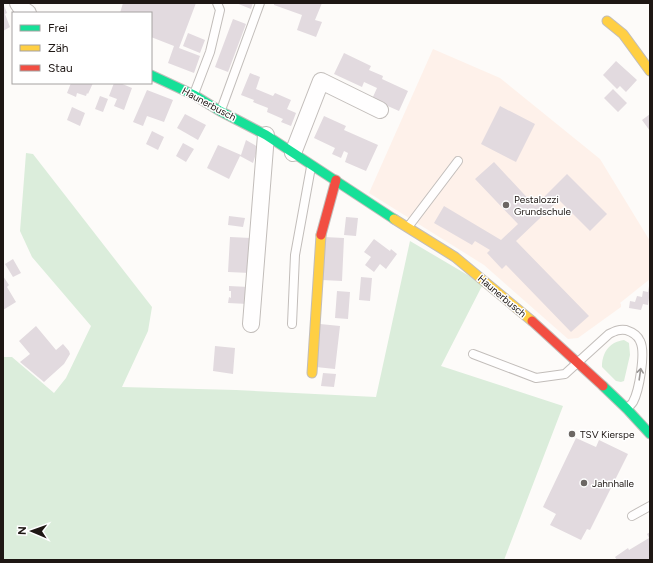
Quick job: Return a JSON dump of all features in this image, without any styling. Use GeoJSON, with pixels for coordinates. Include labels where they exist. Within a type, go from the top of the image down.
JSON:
{"type":"FeatureCollection","features":[{"type":"Feature","properties":{"kind":"street"},"geometry":{"type":"LineString","coordinates":[[18,3],[22,9],[26,12]]}},
{"type":"Feature","properties":{"kind":"street"},"geometry":{"type":"LineString","coordinates":[[607,21],[623,34],[650,71]]}},
{"type":"Feature","properties":{"kind":"street","name":"Haunerbusch"},"geometry":{"type":"LineString","coordinates":[[152,75],[194,95],[220,111],[266,135],[408,228],[455,256],[578,362],[627,409],[650,434]]}},
{"type":"Feature","properties":{"kind":"street"},"geometry":{"type":"LineString","coordinates":[[293,153],[321,81],[380,110]]}},
{"type":"Feature","properties":{"kind":"street"},"geometry":{"type":"LineString","coordinates":[[251,324],[266,135]]}},
{"type":"Feature","properties":{"kind":"street"},"geometry":{"type":"LineString","coordinates":[[312,373],[321,234],[336,180]]}},
{"type":"Feature","properties":{"kind":"lane"},"geometry":{"type":"LineString","coordinates":[[194,95],[210,52],[220,10],[217,3]]}},
{"type":"Feature","properties":{"kind":"lane"},"geometry":{"type":"LineString","coordinates":[[220,111],[260,3]]}},
{"type":"Feature","properties":{"kind":"lane"},"geometry":{"type":"LineString","coordinates":[[408,228],[458,161]]}},
{"type":"Feature","properties":{"kind":"lane"},"geometry":{"type":"LineString","coordinates":[[292,324],[295,255],[312,164]]}},
{"type":"Feature","properties":{"kind":"lane"},"geometry":{"type":"LineString","coordinates":[[473,354],[536,378],[565,374],[609,334],[616,330],[630,331],[636,335],[641,342],[642,348],[637,393],[633,403],[627,409]]}},
{"type":"Feature","properties":{"kind":"lane"},"geometry":{"type":"LineString","coordinates":[[632,516],[650,506]]}},
{"type":"Feature","properties":{"kind":"shaded area","name":"Pestalozzi Grundschule"},"geometry":{"type":"Polygon","coordinates":[[[433,49],[500,78],[600,159],[650,241],[650,279],[620,303],[621,307],[578,338],[568,339],[484,265],[369,193],[433,49]]]}},
{"type":"Feature","properties":{"kind":"green space"},"geometry":{"type":"Polygon","coordinates":[[[26,153],[33,154],[152,307],[148,331],[122,387],[236,390],[376,397],[410,241],[483,284],[441,366],[563,406],[504,560],[3,560],[3,357],[12,357],[54,393],[66,378],[91,326],[32,257],[20,231],[26,153]]]}},
{"type":"Feature","properties":{"kind":"green space"},"geometry":{"type":"Polygon","coordinates":[[[624,340],[629,343],[630,355],[624,381],[621,382],[616,381],[602,367],[602,362],[607,349],[610,346],[624,340]]]}},
{"type":"Feature","properties":{"kind":"building"},"geometry":{"type":"Polygon","coordinates":[[[3,3],[10,27],[3,31],[3,3]]]}},
{"type":"Feature","properties":{"kind":"building"},"geometry":{"type":"Polygon","coordinates":[[[123,3],[196,3],[179,48],[200,56],[194,73],[168,63],[174,46],[152,37],[152,12],[120,12],[123,3]]]}},
{"type":"Feature","properties":{"kind":"building"},"geometry":{"type":"Polygon","coordinates":[[[236,3],[253,3],[251,9],[236,3]]]}},
{"type":"Feature","properties":{"kind":"building"},"geometry":{"type":"Polygon","coordinates":[[[274,3],[322,3],[315,20],[322,22],[316,37],[297,30],[302,15],[274,5],[274,3]]]}},
{"type":"Feature","properties":{"kind":"building"},"geometry":{"type":"Polygon","coordinates":[[[233,19],[246,24],[228,72],[215,67],[233,19]]]}},
{"type":"Feature","properties":{"kind":"building"},"geometry":{"type":"Polygon","coordinates":[[[188,33],[205,40],[200,53],[183,46],[188,33]]]}},
{"type":"Feature","properties":{"kind":"building"},"geometry":{"type":"Polygon","coordinates":[[[344,53],[371,66],[369,70],[383,76],[382,79],[408,91],[399,111],[372,99],[377,88],[364,82],[362,87],[334,74],[344,53]]]}},
{"type":"Feature","properties":{"kind":"building"},"geometry":{"type":"Polygon","coordinates":[[[616,61],[637,80],[626,92],[620,86],[617,89],[603,75],[616,61]]]}},
{"type":"Feature","properties":{"kind":"building"},"geometry":{"type":"Polygon","coordinates":[[[250,73],[260,77],[256,89],[273,96],[275,93],[291,100],[287,109],[296,113],[291,126],[281,122],[283,119],[267,112],[268,108],[241,95],[250,73]]]}},
{"type":"Feature","properties":{"kind":"building"},"geometry":{"type":"Polygon","coordinates":[[[71,84],[93,84],[86,96],[77,93],[76,97],[67,93],[71,84]]]}},
{"type":"Feature","properties":{"kind":"building"},"geometry":{"type":"Polygon","coordinates":[[[114,84],[122,84],[132,88],[124,110],[114,106],[117,99],[109,96],[114,84]]]}},
{"type":"Feature","properties":{"kind":"building"},"geometry":{"type":"Polygon","coordinates":[[[613,89],[627,103],[618,112],[604,98],[613,89]]]}},
{"type":"Feature","properties":{"kind":"building"},"geometry":{"type":"Polygon","coordinates":[[[147,90],[173,100],[164,122],[147,116],[143,126],[133,122],[147,90]]]}},
{"type":"Feature","properties":{"kind":"building"},"geometry":{"type":"Polygon","coordinates":[[[100,96],[108,99],[103,112],[95,109],[100,96]]]}},
{"type":"Feature","properties":{"kind":"building"},"geometry":{"type":"Polygon","coordinates":[[[500,106],[535,124],[516,162],[481,144],[500,106]]]}},
{"type":"Feature","properties":{"kind":"building"},"geometry":{"type":"Polygon","coordinates":[[[72,107],[85,113],[80,126],[67,120],[72,107]]]}},
{"type":"Feature","properties":{"kind":"building"},"geometry":{"type":"Polygon","coordinates":[[[185,114],[206,125],[198,140],[177,128],[185,114]]]}},
{"type":"Feature","properties":{"kind":"building"},"geometry":{"type":"Polygon","coordinates":[[[650,114],[650,131],[642,120],[650,114]]]}},
{"type":"Feature","properties":{"kind":"building"},"geometry":{"type":"Polygon","coordinates":[[[324,116],[346,126],[344,130],[378,145],[366,171],[345,162],[348,153],[344,151],[341,158],[332,154],[335,148],[314,138],[324,116]]]}},
{"type":"Feature","properties":{"kind":"building"},"geometry":{"type":"Polygon","coordinates":[[[152,131],[164,137],[158,150],[146,144],[152,131]]]}},
{"type":"Feature","properties":{"kind":"building"},"geometry":{"type":"Polygon","coordinates":[[[246,140],[258,147],[253,163],[240,156],[229,179],[207,168],[218,145],[241,155],[246,140]]]}},
{"type":"Feature","properties":{"kind":"building"},"geometry":{"type":"Polygon","coordinates":[[[183,143],[194,149],[186,162],[176,156],[183,143]]]}},
{"type":"Feature","properties":{"kind":"building"},"geometry":{"type":"Polygon","coordinates":[[[494,162],[535,206],[567,174],[607,214],[590,231],[559,200],[516,241],[589,316],[571,332],[506,265],[502,269],[487,253],[490,250],[475,241],[472,245],[434,223],[444,206],[501,240],[518,224],[475,179],[494,162]]]}},
{"type":"Feature","properties":{"kind":"building"},"geometry":{"type":"Polygon","coordinates":[[[229,216],[245,218],[243,227],[228,225],[229,216]]]}},
{"type":"Feature","properties":{"kind":"building"},"geometry":{"type":"Polygon","coordinates":[[[346,217],[358,218],[356,236],[344,235],[346,217]]]}},
{"type":"Feature","properties":{"kind":"building"},"geometry":{"type":"Polygon","coordinates":[[[230,237],[251,238],[250,273],[228,272],[230,237]]]}},
{"type":"Feature","properties":{"kind":"building"},"geometry":{"type":"Polygon","coordinates":[[[324,237],[344,238],[342,281],[322,280],[324,237]]]}},
{"type":"Feature","properties":{"kind":"building"},"geometry":{"type":"Polygon","coordinates":[[[374,239],[390,251],[391,249],[397,254],[386,269],[380,264],[374,272],[365,265],[371,257],[364,252],[374,239]]]}},
{"type":"Feature","properties":{"kind":"building"},"geometry":{"type":"Polygon","coordinates":[[[13,259],[21,273],[13,277],[5,264],[13,259]]]}},
{"type":"Feature","properties":{"kind":"building"},"geometry":{"type":"Polygon","coordinates":[[[3,276],[9,285],[7,287],[16,302],[3,310],[3,276]]]}},
{"type":"Feature","properties":{"kind":"building"},"geometry":{"type":"Polygon","coordinates":[[[361,277],[372,278],[370,301],[359,300],[361,277]]]}},
{"type":"Feature","properties":{"kind":"building"},"geometry":{"type":"Polygon","coordinates":[[[229,286],[249,287],[248,304],[228,303],[229,297],[231,298],[229,286]]]}},
{"type":"Feature","properties":{"kind":"building"},"geometry":{"type":"Polygon","coordinates":[[[649,286],[650,299],[649,298],[648,305],[643,304],[641,310],[629,308],[630,301],[635,302],[637,296],[642,297],[643,291],[648,292],[649,286]]]}},
{"type":"Feature","properties":{"kind":"building"},"geometry":{"type":"Polygon","coordinates":[[[337,291],[350,292],[348,319],[335,318],[337,291]]]}},
{"type":"Feature","properties":{"kind":"building"},"geometry":{"type":"Polygon","coordinates":[[[320,324],[340,326],[335,369],[316,367],[320,324]]]}},
{"type":"Feature","properties":{"kind":"building"},"geometry":{"type":"Polygon","coordinates":[[[36,326],[56,350],[63,344],[70,354],[64,364],[44,382],[20,362],[30,354],[19,341],[36,326]]]}},
{"type":"Feature","properties":{"kind":"building"},"geometry":{"type":"Polygon","coordinates":[[[215,346],[235,348],[233,374],[213,371],[215,346]]]}},
{"type":"Feature","properties":{"kind":"building"},"geometry":{"type":"Polygon","coordinates":[[[323,373],[336,374],[334,387],[321,386],[323,373]]]}},
{"type":"Feature","properties":{"kind":"building","name":"Jahnhalle"},"geometry":{"type":"Polygon","coordinates":[[[576,438],[596,447],[599,440],[628,454],[590,530],[587,529],[581,540],[550,525],[556,514],[543,507],[576,438]]]}},
{"type":"Feature","properties":{"kind":"building"},"geometry":{"type":"Polygon","coordinates":[[[650,532],[650,560],[617,560],[615,557],[628,548],[629,550],[649,538],[647,534],[650,532]]]}},
{"type":"Feature","properties":{"kind":"traffic: fast"},"geometry":{"type":"LineString","coordinates":[[152,75],[194,95],[220,111],[266,135],[394,219]]}},
{"type":"Feature","properties":{"kind":"traffic: fast"},"geometry":{"type":"LineString","coordinates":[[603,386],[650,434]]}},
{"type":"Feature","properties":{"kind":"traffic: slow"},"geometry":{"type":"LineString","coordinates":[[607,21],[623,34],[650,71]]}},
{"type":"Feature","properties":{"kind":"traffic: slow"},"geometry":{"type":"LineString","coordinates":[[394,219],[455,257],[532,321]]}},
{"type":"Feature","properties":{"kind":"traffic: slow"},"geometry":{"type":"LineString","coordinates":[[312,373],[321,235]]}},
{"type":"Feature","properties":{"kind":"traffic: jam"},"geometry":{"type":"LineString","coordinates":[[321,235],[336,180]]}},
{"type":"Feature","properties":{"kind":"traffic: jam"},"geometry":{"type":"LineString","coordinates":[[532,321],[603,386]]}},
{"type":"Feature","properties":{"kind":"place","name":"Pestalozzi Grundschule"},"geometry":{"type":"Point","coordinates":[506,205]}},
{"type":"Feature","properties":{"kind":"place","name":"TSV Kierspe"},"geometry":{"type":"Point","coordinates":[572,434]}},
{"type":"Feature","properties":{"kind":"place","name":"Jahnhalle"},"geometry":{"type":"Point","coordinates":[584,483]}}]}
